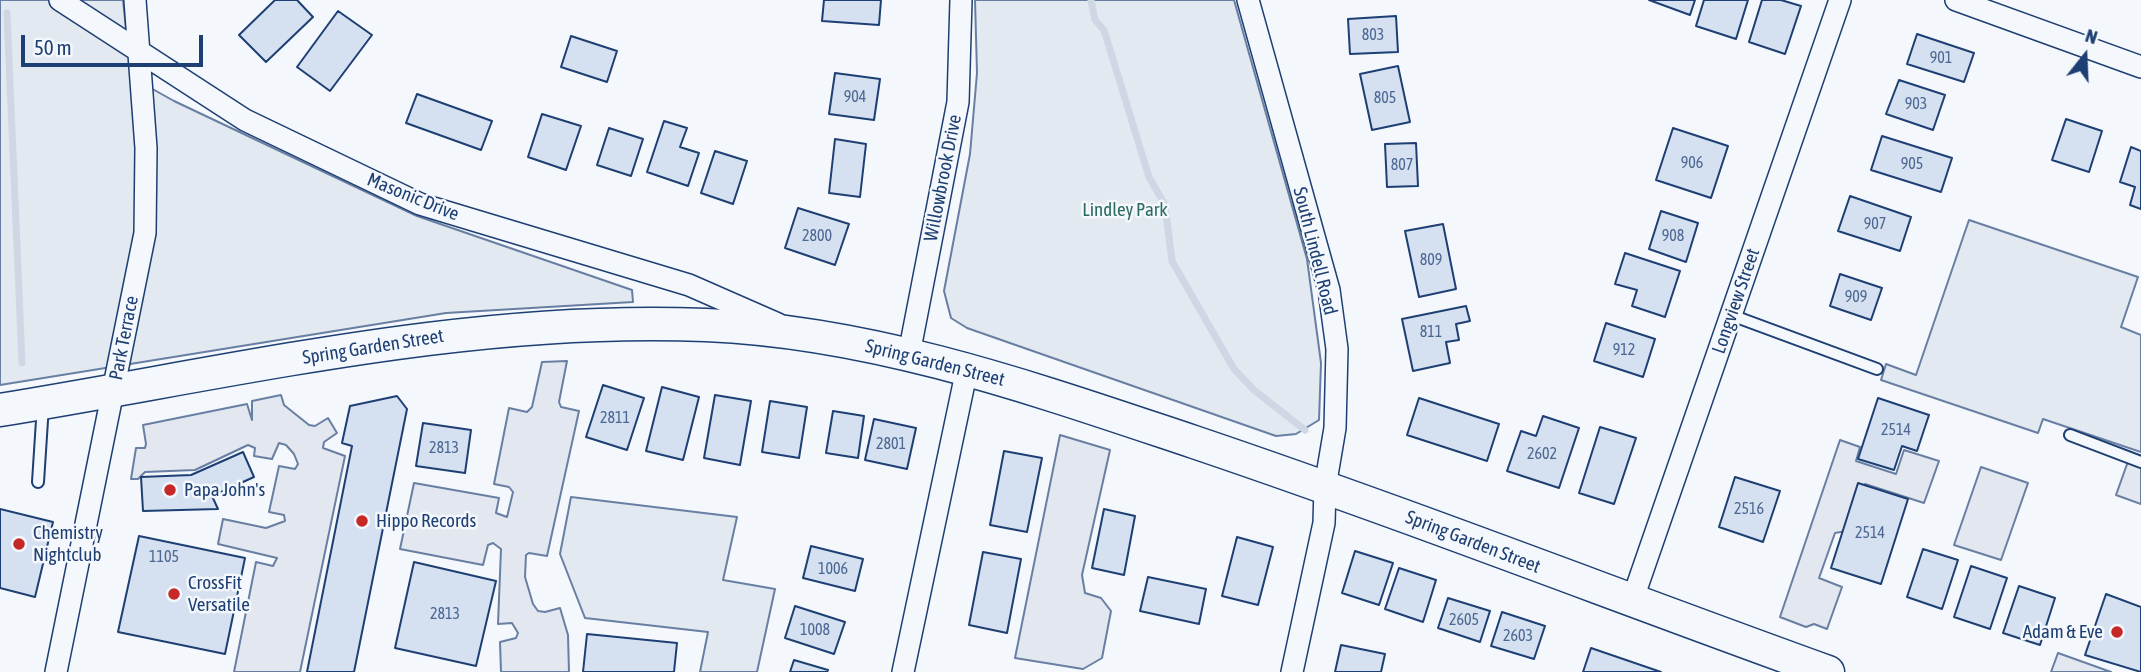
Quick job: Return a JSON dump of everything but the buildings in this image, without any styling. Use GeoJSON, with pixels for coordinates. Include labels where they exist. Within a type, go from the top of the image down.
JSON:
{"type":"FeatureCollection","features":[{"type":"Feature","properties":{"kind":"main road","name":"Spring Garden Street"},"geometry":{"type":"LineString","coordinates":[[0,410],[341,351],[467,333],[562,326],[703,325],[796,331],[909,354],[1031,387],[1325,487],[1828,672]]}},
{"type":"Feature","properties":{"kind":"street","name":"Masonic Drive"},"geometry":{"type":"LineString","coordinates":[[60,0],[245,120],[420,204],[688,285],[796,331]]}},
{"type":"Feature","properties":{"kind":"street","name":"Park Terrace"},"geometry":{"type":"LineString","coordinates":[[56,672],[145,233],[146,148],[141,52],[135,0]]}},
{"type":"Feature","properties":{"kind":"street","name":"Willowbrook Drive"},"geometry":{"type":"LineString","coordinates":[[909,354],[958,102],[961,0]]}},
{"type":"Feature","properties":{"kind":"street","name":"South Lindell Road"},"geometry":{"type":"LineString","coordinates":[[1248,0],[1329,290],[1337,349],[1335,428],[1325,487],[1324,523],[1292,672]]}},
{"type":"Feature","properties":{"kind":"street","name":"Longview Street"},"geometry":{"type":"LineString","coordinates":[[1632,601],[1840,0]]}},
{"type":"Feature","properties":{"kind":"street"},"geometry":{"type":"LineString","coordinates":[[1956,0],[2141,67]]}},
{"type":"Feature","properties":{"kind":"street"},"geometry":{"type":"LineString","coordinates":[[903,672],[967,369]]}},
{"type":"Feature","properties":{"kind":"lane"},"geometry":{"type":"LineString","coordinates":[[1731,316],[1877,369]]}},
{"type":"Feature","properties":{"kind":"lane"},"geometry":{"type":"LineString","coordinates":[[38,482],[43,403]]}},
{"type":"Feature","properties":{"kind":"lane"},"geometry":{"type":"LineString","coordinates":[[2070,435],[2141,462]]}},
{"type":"Feature","properties":{"kind":"green space"},"geometry":{"type":"Polygon","coordinates":[[[0,0],[123,0],[131,77],[174,101],[417,216],[632,290],[633,302],[446,313],[0,385],[0,0]]]}},
{"type":"Feature","properties":{"kind":"green space","name":"Lindley Park"},"geometry":{"type":"Polygon","coordinates":[[[975,0],[1234,0],[1307,259],[1321,363],[1319,420],[1296,434],[1276,436],[967,328],[951,318],[944,291],[970,154],[977,73],[975,0]]]}},
{"type":"Feature","properties":{"kind":"green space"},"geometry":{"type":"Polygon","coordinates":[[[1969,220],[2138,277],[2121,327],[2141,335],[2141,452],[2043,419],[2038,433],[1881,380],[1886,364],[1916,375],[1969,220]]]}},
{"type":"Feature","properties":{"kind":"green space"},"geometry":{"type":"Polygon","coordinates":[[[571,497],[737,517],[723,580],[775,589],[757,672],[700,672],[708,632],[585,618],[560,554],[571,497]]]}},
{"type":"Feature","properties":{"kind":"shaded area"},"geometry":{"type":"Polygon","coordinates":[[[567,361],[559,402],[561,407],[579,411],[547,556],[529,553],[526,555],[525,577],[533,604],[538,611],[560,608],[568,635],[569,672],[501,672],[500,642],[516,638],[518,633],[512,623],[498,624],[501,549],[493,543],[488,545],[483,565],[400,549],[414,483],[499,498],[496,513],[507,517],[513,492],[509,487],[494,484],[509,408],[527,412],[532,407],[542,362],[567,361]]]}},
{"type":"Feature","properties":{"kind":"shaded area"},"geometry":{"type":"Polygon","coordinates":[[[281,395],[284,405],[309,425],[315,426],[328,418],[337,433],[324,442],[323,448],[345,456],[300,672],[234,672],[256,562],[273,566],[277,558],[218,544],[223,519],[266,528],[285,521],[284,515],[269,512],[279,466],[295,469],[298,464],[294,454],[286,445],[279,443],[272,459],[254,456],[255,448],[248,445],[195,470],[145,472],[138,479],[131,479],[136,448],[145,448],[143,425],[247,404],[252,420],[252,401],[281,395]]]}},
{"type":"Feature","properties":{"kind":"shaded area"},"geometry":{"type":"Polygon","coordinates":[[[1060,435],[1110,450],[1082,575],[1085,593],[1101,598],[1111,611],[1102,658],[1083,669],[1015,658],[1060,435]]]}},
{"type":"Feature","properties":{"kind":"shaded area"},"geometry":{"type":"Polygon","coordinates":[[[1840,440],[1860,447],[1856,461],[1896,474],[1904,450],[1939,461],[1924,503],[1865,484],[1846,531],[1835,533],[1819,578],[1842,587],[1827,629],[1814,624],[1806,627],[1780,617],[1840,440]]]}},
{"type":"Feature","properties":{"kind":"shaded area"},"geometry":{"type":"Polygon","coordinates":[[[2131,453],[2141,456],[2141,504],[2116,495],[2131,453]]]}},
{"type":"Feature","properties":{"kind":"shaded area"},"geometry":{"type":"Polygon","coordinates":[[[1981,467],[2028,483],[2001,560],[1954,545],[1981,467]]]}},
{"type":"Feature","properties":{"kind":"shaded area"},"geometry":{"type":"Polygon","coordinates":[[[2058,653],[2111,672],[2051,672],[2058,653]]]}},
{"type":"Feature","properties":{"kind":"waterway"},"geometry":{"type":"LineString","coordinates":[[1091,0],[1095,20],[1104,30],[1149,177],[1165,205],[1172,261],[1234,369],[1254,390],[1305,430]]}},
{"type":"Feature","properties":{"kind":"waterway"},"geometry":{"type":"LineString","coordinates":[[7,13],[22,363]]}},
{"type":"Feature","properties":{"kind":"place","name":"Papa John's"},"geometry":{"type":"Point","coordinates":[170,490]}},
{"type":"Feature","properties":{"kind":"place","name":"Hippo Records"},"geometry":{"type":"Point","coordinates":[362,521]}},
{"type":"Feature","properties":{"kind":"place","name":"Chemistry Nightclub"},"geometry":{"type":"Point","coordinates":[19,544]}},
{"type":"Feature","properties":{"kind":"place","name":"CrossFit Versatile"},"geometry":{"type":"Point","coordinates":[174,594]}},
{"type":"Feature","properties":{"kind":"place","name":"Adam & Eve"},"geometry":{"type":"Point","coordinates":[2117,632]}}]}
